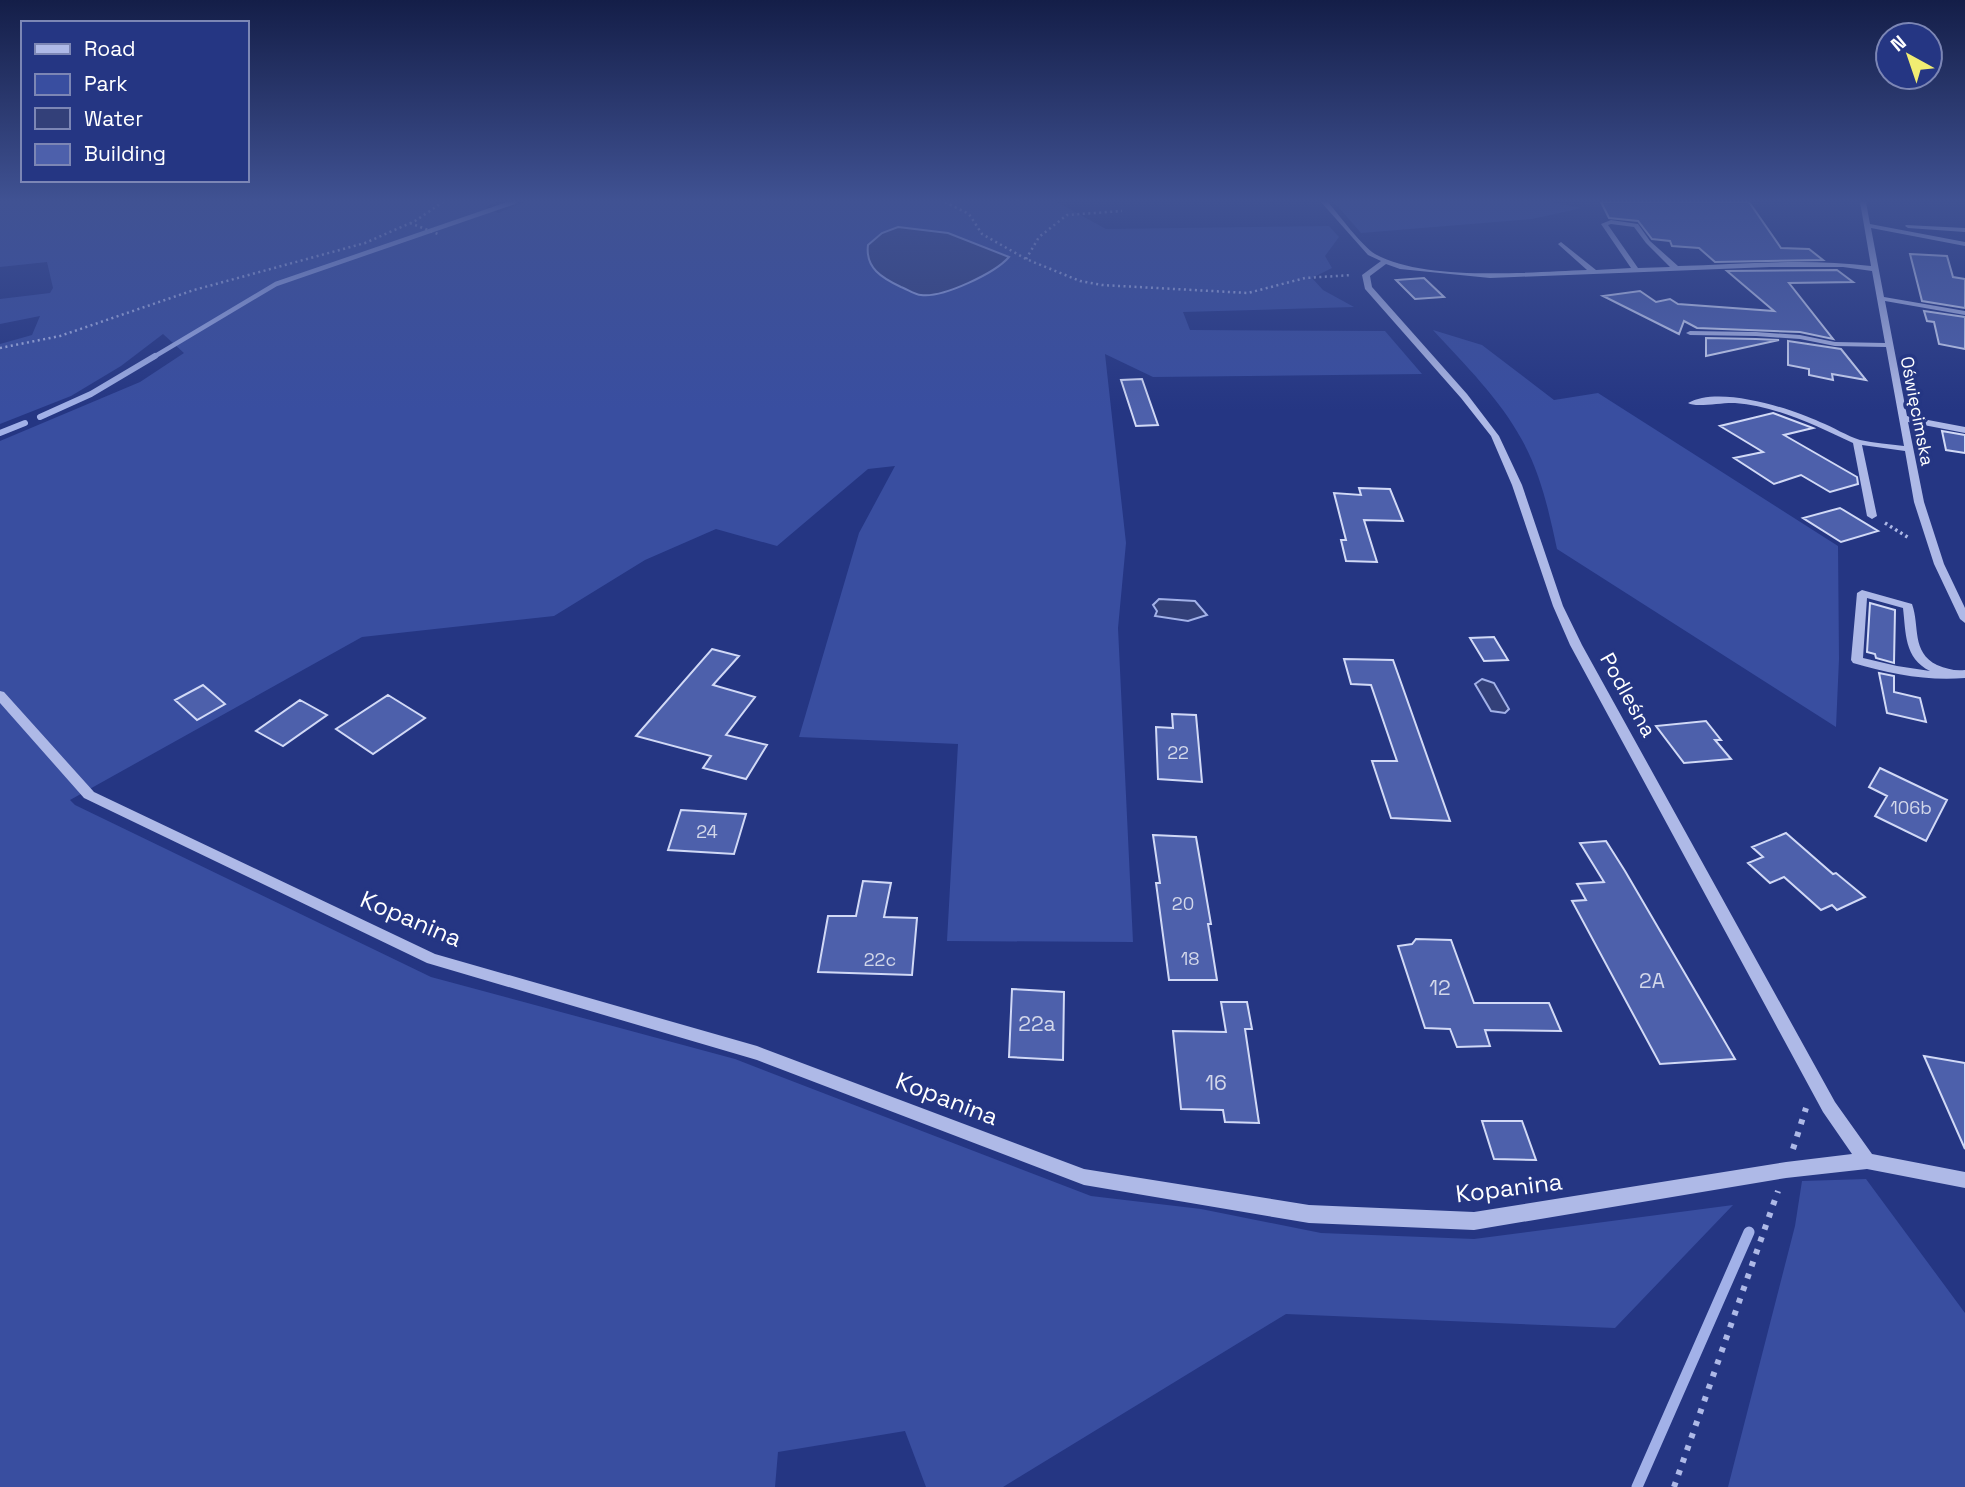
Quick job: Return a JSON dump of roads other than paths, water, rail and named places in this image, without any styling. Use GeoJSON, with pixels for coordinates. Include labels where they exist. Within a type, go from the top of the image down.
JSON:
{"type":"FeatureCollection","features":[{"type":"Feature","properties":{"kind":"street"},"geometry":{"type":"LineString","coordinates":[[1366,275],[1371,271]]}},
{"type":"Feature","properties":{"kind":"street"},"geometry":{"type":"LineString","coordinates":[[1436,271],[1490,276],[1602,271]]}},
{"type":"Feature","properties":{"kind":"street","name":"Oświęcimska"},"geometry":{"type":"LineString","coordinates":[[1875,271],[1919,502],[1939,564],[1965,619]]}},
{"type":"Feature","properties":{"kind":"street","name":"Podleśna"},"geometry":{"type":"LineString","coordinates":[[1366,275],[1366,283],[1376,298],[1464,396],[1495,436],[1517,485],[1558,606],[1576,645],[1829,1107],[1867,1161]]}},
{"type":"Feature","properties":{"kind":"street"},"geometry":{"type":"LineString","coordinates":[[1880,298],[1965,313]]}},
{"type":"Feature","properties":{"kind":"street"},"geometry":{"type":"LineString","coordinates":[[1690,333],[1756,334],[1800,337],[1835,344],[1888,345]]}},
{"type":"Feature","properties":{"kind":"street"},"geometry":{"type":"LineString","coordinates":[[1692,403],[1717,397],[1787,410],[1857,442],[1908,449]]}},
{"type":"Feature","properties":{"kind":"street"},"geometry":{"type":"LineString","coordinates":[[1902,418],[1965,430]]}},
{"type":"Feature","properties":{"kind":"street"},"geometry":{"type":"LineString","coordinates":[[1857,442],[1872,516]]}},
{"type":"Feature","properties":{"kind":"street"},"geometry":{"type":"LineString","coordinates":[[1862,593],[1908,606],[1915,656],[1928,668],[1959,674],[1896,672],[1857,660],[1862,593]]}},
{"type":"Feature","properties":{"kind":"street","name":"Kopanina"},"geometry":{"type":"LineString","coordinates":[[0,695],[89,795],[432,959],[757,1053],[1084,1177],[1309,1214],[1474,1221],[1786,1170],[1867,1161],[1965,1180]]}},
{"type":"Feature","properties":{"kind":"water"},"geometry":{"type":"Polygon","coordinates":[[[876,271],[989,271],[955,289],[931,295],[919,295],[876,271]]]}},
{"type":"Feature","properties":{"kind":"water"},"geometry":{"type":"Polygon","coordinates":[[[1159,599],[1195,601],[1207,615],[1188,621],[1155,616],[1157,611],[1153,605],[1159,599]]]}},
{"type":"Feature","properties":{"kind":"water"},"geometry":{"type":"Polygon","coordinates":[[[1482,679],[1494,683],[1509,709],[1505,713],[1491,711],[1475,684],[1482,679]]]}},
{"type":"Feature","properties":{"kind":"waterway"},"geometry":{"type":"LineString","coordinates":[[152,358],[276,284],[313,271]]}},
{"type":"Feature","properties":{"kind":"waterway"},"geometry":{"type":"LineString","coordinates":[[40,417],[91,394],[155,356]]}},
{"type":"Feature","properties":{"kind":"waterway"},"geometry":{"type":"LineString","coordinates":[[0,433],[25,423]]}},
{"type":"Feature","properties":{"kind":"waterway"},"geometry":{"type":"LineString","coordinates":[[1637,1487],[1749,1232]]}}]}
